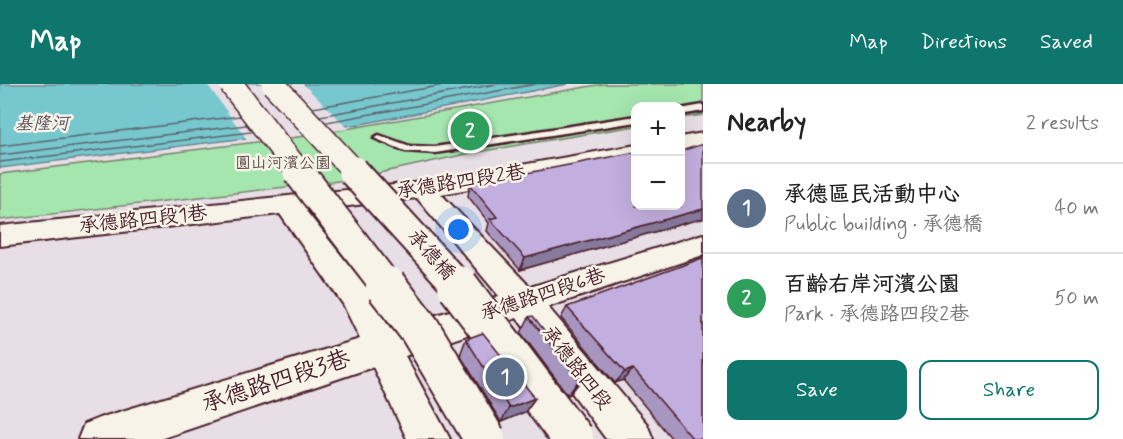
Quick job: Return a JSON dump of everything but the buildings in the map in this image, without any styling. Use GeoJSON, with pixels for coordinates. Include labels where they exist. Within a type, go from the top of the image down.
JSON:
{"type":"FeatureCollection","features":[{"type":"Feature","properties":{"kind":"main road"},"geometry":{"type":"LineString","coordinates":[[231,84],[420,330],[484,439]]}},
{"type":"Feature","properties":{"kind":"main road","name":"承德橋"},"geometry":{"type":"LineString","coordinates":[[273,84],[444,269],[480,312],[573,439]]}},
{"type":"Feature","properties":{"kind":"street"},"geometry":{"type":"LineString","coordinates":[[685,143],[703,140]]}},
{"type":"Feature","properties":{"kind":"street","name":"承德路四段2巷"},"geometry":{"type":"LineString","coordinates":[[286,204],[423,190],[631,153]]}},
{"type":"Feature","properties":{"kind":"street","name":"承德路四段"},"geometry":{"type":"LineString","coordinates":[[423,190],[523,301],[632,439]]}},
{"type":"Feature","properties":{"kind":"street"},"geometry":{"type":"LineString","coordinates":[[286,204],[356,297],[429,439]]}},
{"type":"Feature","properties":{"kind":"street","name":"承德路四段1巷"},"geometry":{"type":"LineString","coordinates":[[0,236],[286,204]]}},
{"type":"Feature","properties":{"kind":"street","name":"承德路四段6巷"},"geometry":{"type":"LineString","coordinates":[[384,348],[703,244]]}},
{"type":"Feature","properties":{"kind":"street","name":"承德路四段3巷"},"geometry":{"type":"LineString","coordinates":[[99,439],[384,348]]}},
{"type":"Feature","properties":{"kind":"lane"},"geometry":{"type":"LineString","coordinates":[[685,111],[703,108]]}},
{"type":"Feature","properties":{"kind":"lane"},"geometry":{"type":"LineString","coordinates":[[379,138],[409,148],[435,150],[631,120]]}},
{"type":"Feature","properties":{"kind":"green space","name":"圓山河濱公園"},"geometry":{"type":"Polygon","coordinates":[[[603,84],[703,84],[703,115],[685,117],[685,102],[631,102],[631,127],[471,153],[347,180],[0,220],[0,174],[306,136],[603,84]]]}},
{"type":"Feature","properties":{"kind":"water","name":"基隆河"},"geometry":{"type":"Polygon","coordinates":[[[0,84],[568,84],[361,124],[0,168],[0,84]]]}},
{"type":"Feature","properties":{"kind":"pier"},"geometry":{"type":"Polygon","coordinates":[[[207,84],[303,84],[349,129],[248,141],[207,84]]]}},
{"type":"Feature","properties":{"kind":"place","name":"百齡右岸河濱公園"},"geometry":{"type":"Point","coordinates":[470,131]}},
{"type":"Feature","properties":{"kind":"place","name":"承德區民活動中心"},"geometry":{"type":"Point","coordinates":[505,377]}}]}
